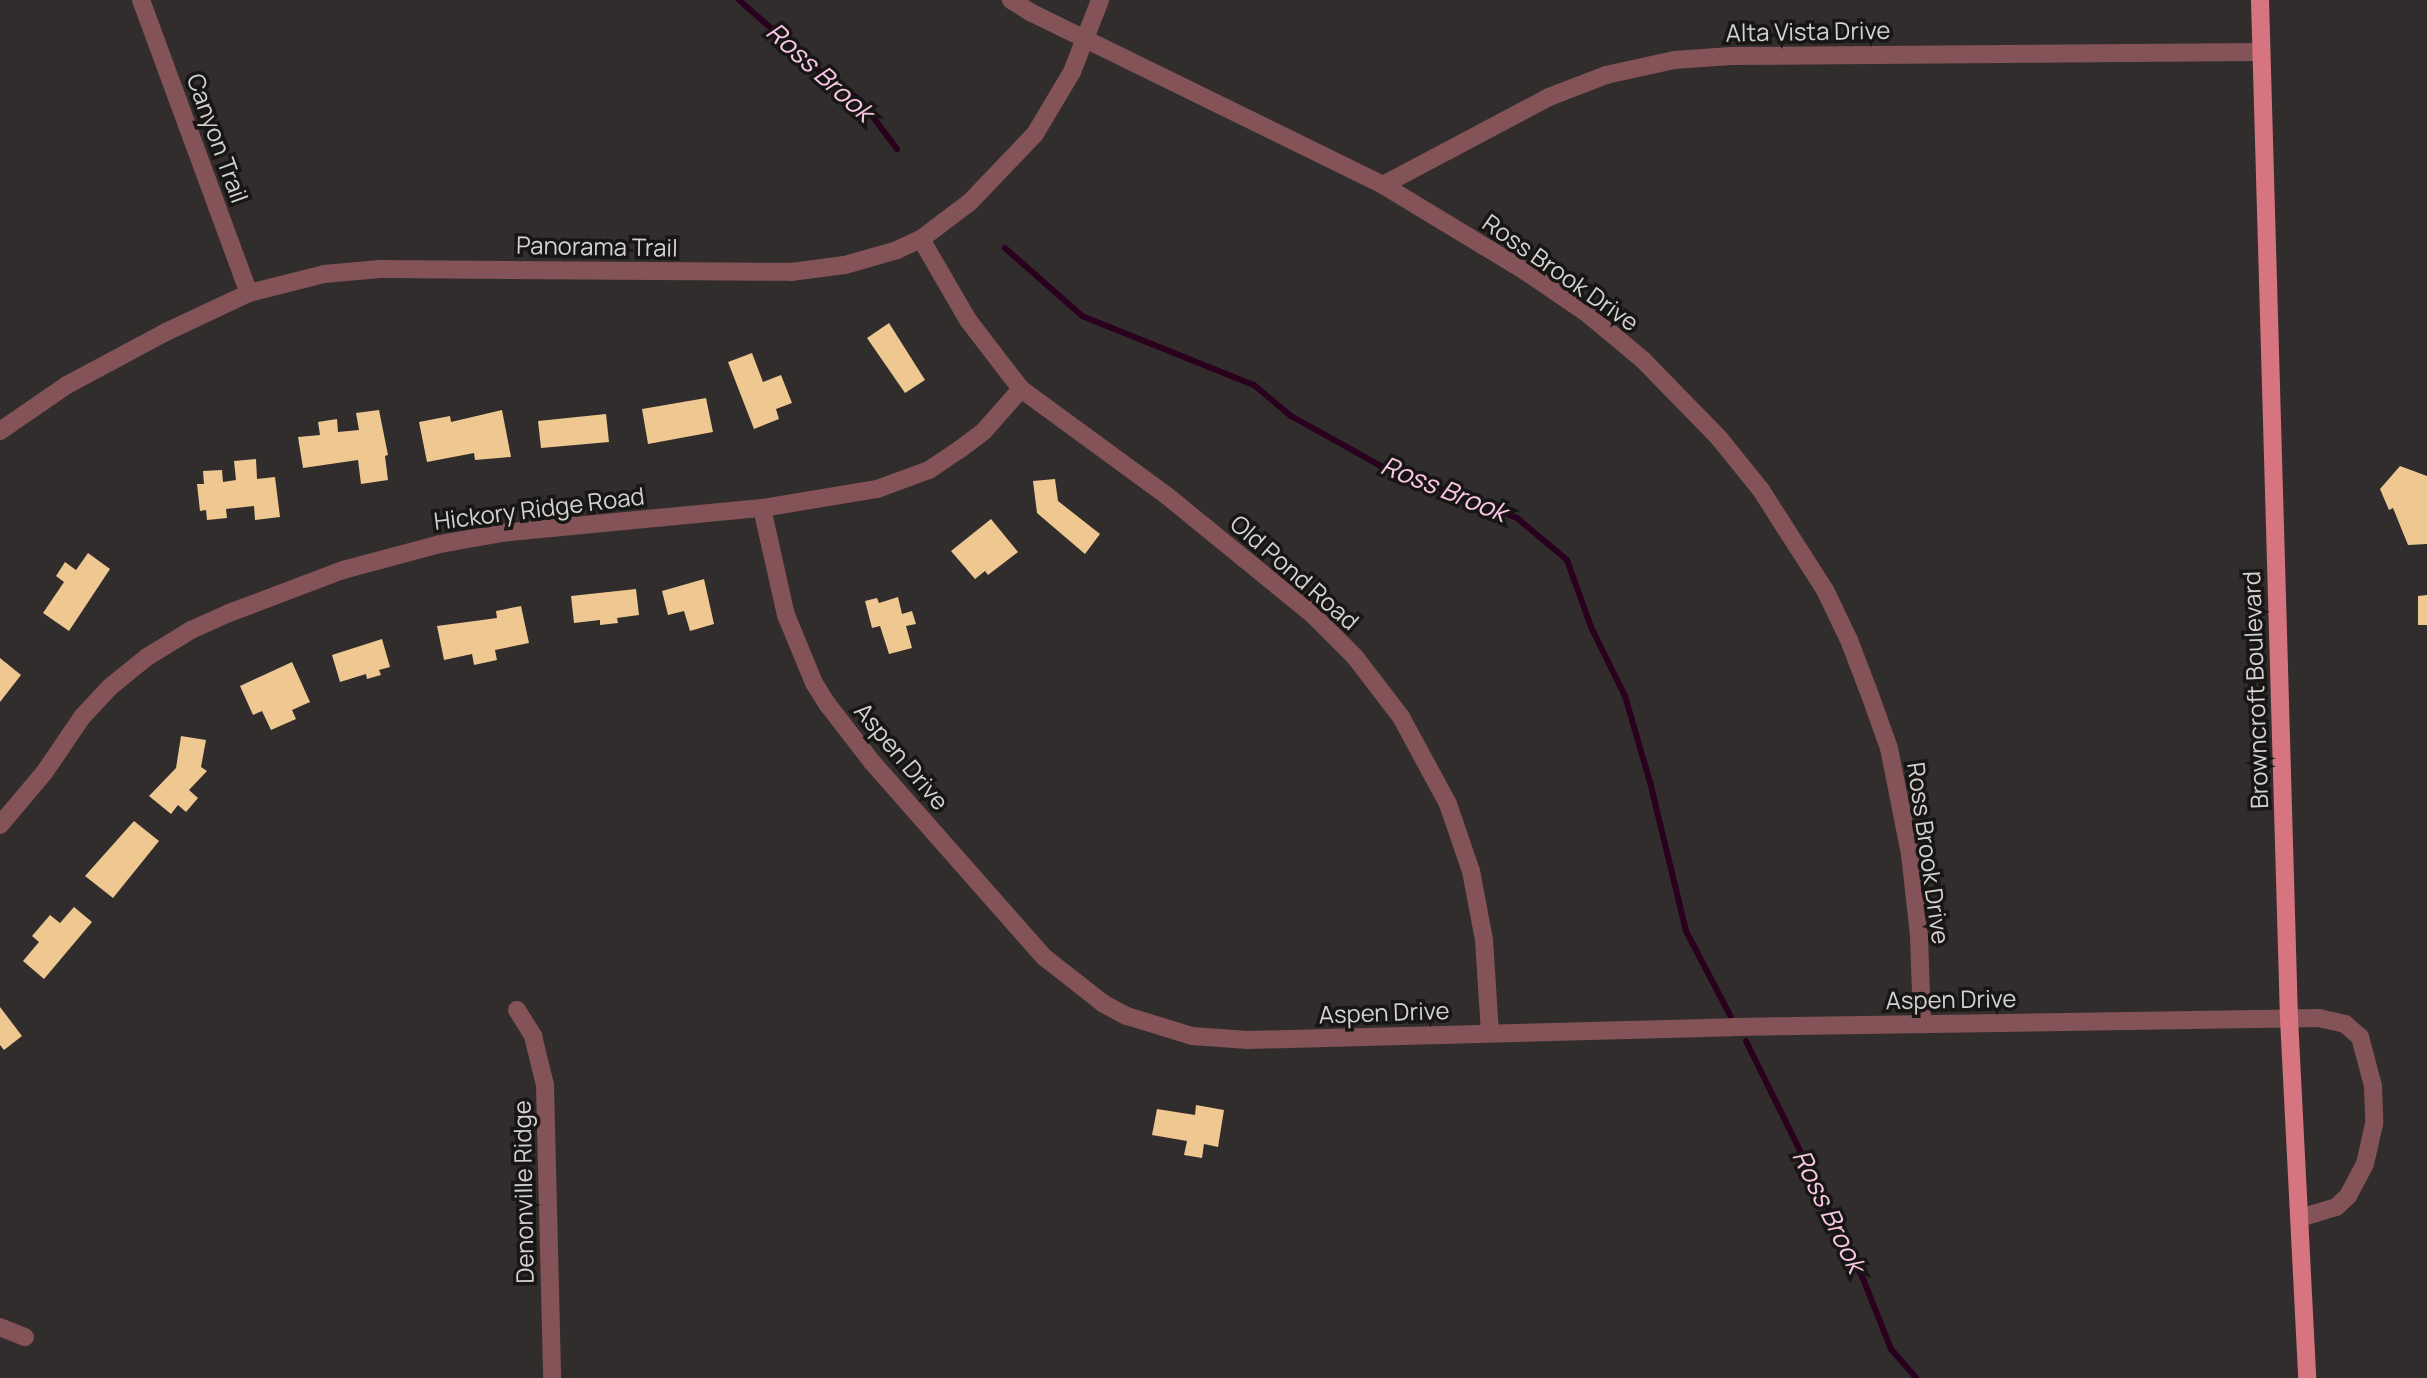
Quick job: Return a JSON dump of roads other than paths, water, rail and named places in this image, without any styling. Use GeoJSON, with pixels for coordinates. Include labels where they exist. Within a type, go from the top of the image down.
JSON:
{"type":"FeatureCollection","features":[{"type":"Feature","properties":{"kind":"main road","name":"Browncroft Boulevard"},"geometry":{"type":"LineString","coordinates":[[2260,0],[2289,1018],[2307,1378]]}},
{"type":"Feature","properties":{"kind":"street","name":"Canyon Trail"},"geometry":{"type":"LineString","coordinates":[[141,0],[249,293]]}},
{"type":"Feature","properties":{"kind":"street","name":"Ross Brook Drive"},"geometry":{"type":"LineString","coordinates":[[1011,0],[1086,40],[1383,185],[1525,271],[1588,314],[1643,360],[1719,438],[1760,490],[1825,590],[1849,640],[1889,748],[1901,797],[1920,936],[1922,1024]]}},
{"type":"Feature","properties":{"kind":"street","name":"Panorama Trail"},"geometry":{"type":"LineString","coordinates":[[0,431],[67,385],[166,332],[249,293],[324,274],[380,269],[791,272],[874,258],[921,239],[970,202],[1014,159],[1055,102],[1086,40],[1100,0]]}},
{"type":"Feature","properties":{"kind":"street","name":"Alta Vista Drive"},"geometry":{"type":"LineString","coordinates":[[1383,185],[1549,97],[1605,75],[1674,60],[1731,55],[2261,52]]}},
{"type":"Feature","properties":{"kind":"street","name":"Old Pond Road"},"geometry":{"type":"LineString","coordinates":[[921,239],[968,320],[1021,389],[1166,495],[1312,615],[1379,685],[1433,772],[1461,838],[1484,940],[1490,1032]]}},
{"type":"Feature","properties":{"kind":"street","name":"Hickory Ridge Road"},"geometry":{"type":"LineString","coordinates":[[0,825],[44,773],[82,717],[110,687],[147,657],[191,630],[229,613],[343,570],[440,544],[501,533],[762,508],[877,489],[929,470],[984,431],[1021,389]]}},
{"type":"Feature","properties":{"kind":"street","name":"Aspen Drive"},"geometry":{"type":"LineString","coordinates":[[762,508],[786,615],[814,683],[828,705],[872,762],[1044,957],[1104,1004],[1160,1028],[1192,1036],[1248,1040],[1490,1032],[1922,1024],[2289,1018],[2330,1020],[2354,1030],[2368,1058],[2374,1102],[2371,1146],[2359,1179],[2348,1196],[2330,1209],[2300,1218]]}},
{"type":"Feature","properties":{"kind":"street","name":"Denonville Ridge"},"geometry":{"type":"LineString","coordinates":[[517,1010],[533,1037],[545,1085],[552,1378]]}},
{"type":"Feature","properties":{"kind":"street"},"geometry":{"type":"LineString","coordinates":[[0,1327],[25,1337]]}},
{"type":"Feature","properties":{"kind":"waterway","name":"Ross Brook"},"geometry":{"type":"LineString","coordinates":[[739,0],[821,72],[861,101],[897,149]]}},
{"type":"Feature","properties":{"kind":"waterway","name":"Ross Brook"},"geometry":{"type":"LineString","coordinates":[[1005,248],[1082,316],[1254,385],[1291,416],[1379,465],[1517,518],[1567,560],[1591,627],[1625,696],[1650,782],[1686,931],[1731,1017]]}},
{"type":"Feature","properties":{"kind":"waterway","name":"Ross Brook"},"geometry":{"type":"LineString","coordinates":[[1746,1041],[1864,1281],[1891,1349],[1916,1378]]}}]}
